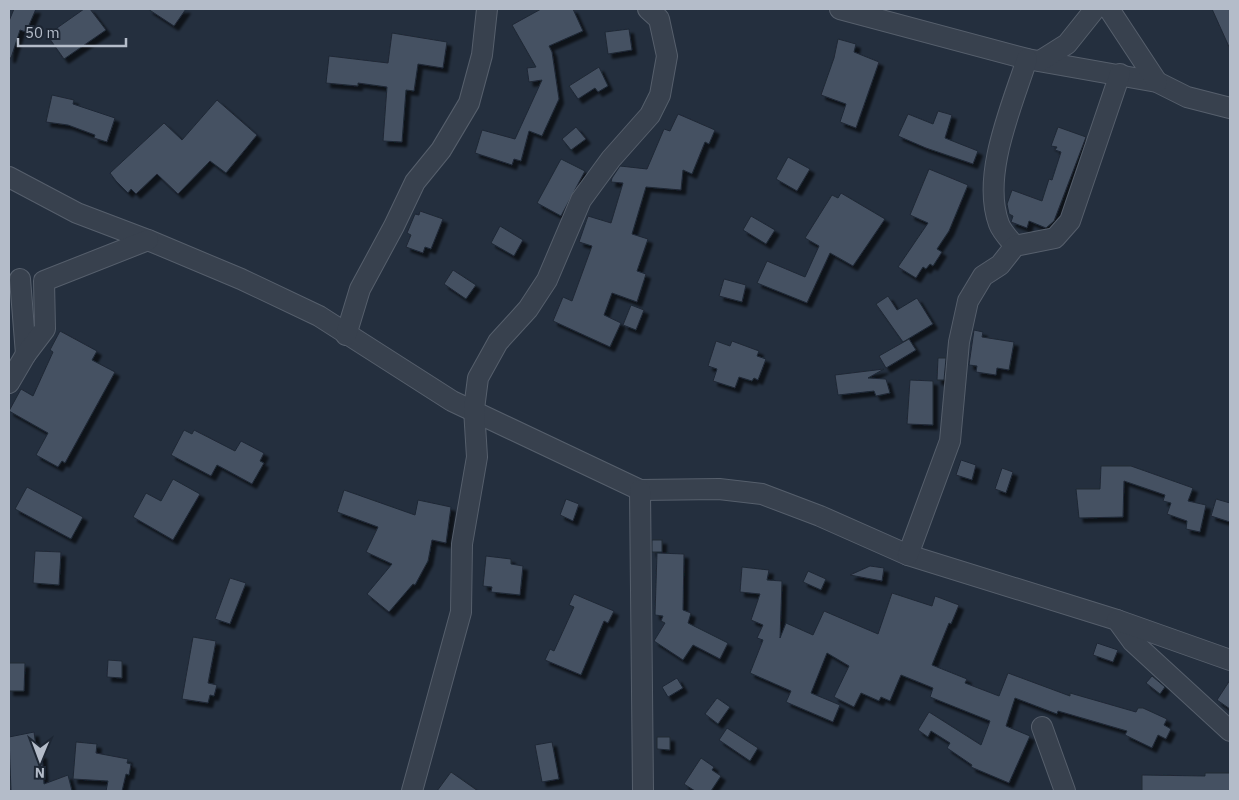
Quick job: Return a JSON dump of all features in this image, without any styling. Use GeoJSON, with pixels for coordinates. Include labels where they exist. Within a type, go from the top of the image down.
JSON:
{"type":"FeatureCollection","features":[{"type":"Feature","properties":{"kind":"street"},"geometry":{"type":"LineString","coordinates":[[346,335],[360,289],[394,226],[414,182],[441,150],[469,103],[482,55],[487,9]]}},
{"type":"Feature","properties":{"kind":"street"},"geometry":{"type":"LineString","coordinates":[[840,9],[912,18],[1034,60],[1157,82],[1187,97],[1230,108]]}},
{"type":"Feature","properties":{"kind":"street"},"geometry":{"type":"LineString","coordinates":[[1014,246],[999,226],[995,210],[993,181],[1002,137],[1034,60],[1067,44],[1095,9]]}},
{"type":"Feature","properties":{"kind":"street"},"geometry":{"type":"LineString","coordinates":[[1110,9],[1157,82]]}},
{"type":"Feature","properties":{"kind":"street"},"geometry":{"type":"LineString","coordinates":[[412,791],[460,612],[462,544],[477,457],[474,409],[478,378],[498,342],[528,309],[547,280],[581,200],[611,159],[650,115],[660,95],[667,56],[656,12]]}},
{"type":"Feature","properties":{"kind":"street"},"geometry":{"type":"LineString","coordinates":[[908,555],[950,441],[959,342],[968,301],[983,276],[1000,265],[1014,246],[1055,238],[1070,221],[1120,74]]}},
{"type":"Feature","properties":{"kind":"street"},"geometry":{"type":"LineString","coordinates":[[9,178],[77,213],[241,279],[319,316],[346,335],[452,400],[640,490],[719,489],[762,494],[812,513],[908,555],[1117,620],[1230,660]]}},
{"type":"Feature","properties":{"kind":"street"},"geometry":{"type":"LineString","coordinates":[[26,354],[14,276],[44,280],[148,240]]}},
{"type":"Feature","properties":{"kind":"street"},"geometry":{"type":"LineString","coordinates":[[9,383],[26,354],[45,329],[44,280]]}},
{"type":"Feature","properties":{"kind":"street"},"geometry":{"type":"LineString","coordinates":[[640,490],[643,791]]}},
{"type":"Feature","properties":{"kind":"street"},"geometry":{"type":"LineString","coordinates":[[1117,620],[1133,642],[1230,731]]}},
{"type":"Feature","properties":{"kind":"street"},"geometry":{"type":"LineString","coordinates":[[1042,727],[1065,791]]}},
{"type":"Feature","properties":{"kind":"building"},"geometry":{"type":"Polygon","coordinates":[[[14,9],[36,9],[26,32],[20,30],[11,58],[9,58],[9,21],[14,9]]]}},
{"type":"Feature","properties":{"kind":"building"},"geometry":{"type":"Polygon","coordinates":[[[84,9],[90,9],[106,30],[64,59],[47,35],[84,9]]]}},
{"type":"Feature","properties":{"kind":"building"},"geometry":{"type":"Polygon","coordinates":[[[148,9],[186,9],[174,26],[148,9]]]}},
{"type":"Feature","properties":{"kind":"building"},"geometry":{"type":"Polygon","coordinates":[[[541,9],[573,9],[583,31],[549,46],[552,52],[559,99],[542,136],[529,131],[521,161],[514,159],[512,165],[475,153],[482,130],[515,139],[542,80],[529,82],[527,68],[536,67],[512,25],[541,9]]]}},
{"type":"Feature","properties":{"kind":"building"},"geometry":{"type":"Polygon","coordinates":[[[1212,9],[1230,9],[1230,49],[1212,9]]]}},
{"type":"Feature","properties":{"kind":"building"},"geometry":{"type":"Polygon","coordinates":[[[629,29],[632,50],[608,54],[605,32],[629,29]]]}},
{"type":"Feature","properties":{"kind":"building"},"geometry":{"type":"Polygon","coordinates":[[[392,33],[447,42],[443,68],[418,64],[414,91],[406,90],[402,142],[383,141],[387,87],[358,83],[358,86],[326,83],[329,56],[388,63],[392,33]]]}},
{"type":"Feature","properties":{"kind":"building"},"geometry":{"type":"Polygon","coordinates":[[[838,39],[856,44],[854,52],[879,62],[856,128],[840,122],[846,104],[821,95],[834,58],[838,39]]]}},
{"type":"Feature","properties":{"kind":"building"},"geometry":{"type":"Polygon","coordinates":[[[599,67],[608,86],[598,92],[595,88],[578,99],[569,86],[599,67]]]}},
{"type":"Feature","properties":{"kind":"building"},"geometry":{"type":"Polygon","coordinates":[[[52,95],[74,100],[73,104],[115,118],[107,142],[94,138],[95,135],[68,125],[46,122],[52,95]]]}},
{"type":"Feature","properties":{"kind":"building"},"geometry":{"type":"Polygon","coordinates":[[[217,100],[257,135],[226,173],[210,161],[178,194],[157,174],[136,194],[131,189],[128,193],[110,173],[164,123],[182,140],[217,100]]]}},
{"type":"Feature","properties":{"kind":"building"},"geometry":{"type":"Polygon","coordinates":[[[938,111],[952,115],[945,138],[978,151],[973,164],[898,136],[908,114],[933,124],[938,111]]]}},
{"type":"Feature","properties":{"kind":"building"},"geometry":{"type":"Polygon","coordinates":[[[678,114],[715,130],[709,144],[705,142],[692,174],[683,170],[681,190],[646,187],[632,234],[648,239],[637,271],[646,274],[637,302],[612,293],[604,315],[621,323],[610,347],[553,321],[563,297],[572,301],[592,246],[579,242],[588,216],[611,223],[623,183],[611,182],[612,178],[620,166],[647,169],[664,129],[670,131],[678,114]]]}},
{"type":"Feature","properties":{"kind":"building"},"geometry":{"type":"Polygon","coordinates":[[[576,127],[586,139],[571,150],[562,139],[576,127]]]}},
{"type":"Feature","properties":{"kind":"building"},"geometry":{"type":"Polygon","coordinates":[[[1058,127],[1086,137],[1054,221],[1046,228],[1029,221],[1027,228],[1011,222],[1013,216],[1009,214],[1007,204],[1012,190],[1042,201],[1049,179],[1052,180],[1061,152],[1055,150],[1057,147],[1051,146],[1058,127]]]}},
{"type":"Feature","properties":{"kind":"building"},"geometry":{"type":"Polygon","coordinates":[[[788,157],[810,169],[797,191],[776,179],[788,157]]]}},
{"type":"Feature","properties":{"kind":"building"},"geometry":{"type":"Polygon","coordinates":[[[561,159],[585,171],[561,216],[537,203],[561,159]]]}},
{"type":"Feature","properties":{"kind":"building"},"geometry":{"type":"Polygon","coordinates":[[[929,169],[968,185],[949,231],[937,249],[942,252],[933,266],[930,264],[926,269],[923,267],[916,278],[898,267],[928,223],[910,215],[929,169]]]}},
{"type":"Feature","properties":{"kind":"building"},"geometry":{"type":"Polygon","coordinates":[[[841,193],[885,219],[853,266],[830,253],[807,303],[757,283],[767,261],[805,277],[819,246],[805,238],[832,195],[838,198],[841,193]]]}},
{"type":"Feature","properties":{"kind":"building"},"geometry":{"type":"Polygon","coordinates":[[[420,211],[443,219],[431,249],[425,247],[423,253],[406,247],[411,235],[407,233],[415,214],[419,215],[420,211]]]}},
{"type":"Feature","properties":{"kind":"building"},"geometry":{"type":"Polygon","coordinates":[[[751,216],[775,230],[766,244],[743,230],[751,216]]]}},
{"type":"Feature","properties":{"kind":"building"},"geometry":{"type":"Polygon","coordinates":[[[500,226],[523,240],[514,256],[491,243],[500,226]]]}},
{"type":"Feature","properties":{"kind":"building"},"geometry":{"type":"Polygon","coordinates":[[[453,270],[476,285],[466,299],[444,284],[453,270]]]}},
{"type":"Feature","properties":{"kind":"building"},"geometry":{"type":"Polygon","coordinates":[[[724,279],[746,285],[742,302],[719,296],[724,279]]]}},
{"type":"Feature","properties":{"kind":"building"},"geometry":{"type":"Polygon","coordinates":[[[888,296],[897,310],[917,298],[933,324],[903,342],[876,304],[888,296]]]}},
{"type":"Feature","properties":{"kind":"building"},"geometry":{"type":"Polygon","coordinates":[[[631,305],[644,310],[636,330],[623,325],[631,305]]]}},
{"type":"Feature","properties":{"kind":"building"},"geometry":{"type":"Polygon","coordinates":[[[974,330],[983,332],[982,337],[1014,342],[1009,370],[997,368],[996,375],[976,372],[977,366],[969,365],[974,330]]]}},
{"type":"Feature","properties":{"kind":"building"},"geometry":{"type":"Polygon","coordinates":[[[60,331],[97,351],[92,360],[115,372],[65,463],[62,461],[58,467],[36,455],[48,433],[9,411],[21,389],[33,396],[53,352],[50,350],[60,331]]]}},
{"type":"Feature","properties":{"kind":"building"},"geometry":{"type":"Polygon","coordinates":[[[909,339],[916,350],[886,368],[879,356],[909,339]]]}},
{"type":"Feature","properties":{"kind":"building"},"geometry":{"type":"Polygon","coordinates":[[[716,341],[730,346],[732,341],[759,351],[757,356],[766,359],[758,380],[754,378],[752,381],[739,377],[735,388],[713,381],[717,369],[708,366],[716,341]]]}},
{"type":"Feature","properties":{"kind":"building"},"geometry":{"type":"Polygon","coordinates":[[[938,358],[946,358],[944,380],[937,380],[938,358]]]}},
{"type":"Feature","properties":{"kind":"building"},"geometry":{"type":"Polygon","coordinates":[[[884,369],[868,378],[886,379],[890,393],[876,396],[874,391],[838,395],[835,375],[884,369]]]}},
{"type":"Feature","properties":{"kind":"building"},"geometry":{"type":"Polygon","coordinates":[[[910,380],[933,381],[933,425],[907,424],[910,380]]]}},
{"type":"Feature","properties":{"kind":"building"},"geometry":{"type":"Polygon","coordinates":[[[184,430],[192,434],[194,430],[235,451],[241,441],[264,453],[260,461],[264,463],[252,484],[217,465],[211,476],[171,455],[184,430]]]}},
{"type":"Feature","properties":{"kind":"building"},"geometry":{"type":"Polygon","coordinates":[[[961,460],[976,465],[972,480],[956,475],[961,460]]]}},
{"type":"Feature","properties":{"kind":"building"},"geometry":{"type":"Polygon","coordinates":[[[1101,466],[1131,466],[1193,488],[1188,501],[1206,505],[1200,532],[1186,529],[1187,521],[1167,514],[1171,503],[1163,501],[1165,495],[1124,481],[1123,517],[1079,518],[1076,489],[1100,489],[1101,466]]]}},
{"type":"Feature","properties":{"kind":"building"},"geometry":{"type":"Polygon","coordinates":[[[1002,468],[1013,472],[1006,493],[995,489],[1002,468]]]}},
{"type":"Feature","properties":{"kind":"building"},"geometry":{"type":"Polygon","coordinates":[[[173,479],[200,494],[173,540],[133,517],[146,493],[161,501],[173,479]]]}},
{"type":"Feature","properties":{"kind":"building"},"geometry":{"type":"Polygon","coordinates":[[[27,487],[83,517],[71,539],[15,509],[27,487]]]}},
{"type":"Feature","properties":{"kind":"building"},"geometry":{"type":"Polygon","coordinates":[[[344,490],[415,515],[418,500],[451,507],[446,543],[432,540],[428,561],[415,585],[413,584],[389,612],[367,594],[392,564],[366,552],[378,527],[337,512],[344,490]]]}},
{"type":"Feature","properties":{"kind":"building"},"geometry":{"type":"Polygon","coordinates":[[[566,499],[579,504],[573,521],[560,515],[566,499]]]}},
{"type":"Feature","properties":{"kind":"building"},"geometry":{"type":"Polygon","coordinates":[[[1216,499],[1230,503],[1230,522],[1211,516],[1216,499]]]}},
{"type":"Feature","properties":{"kind":"building"},"geometry":{"type":"Polygon","coordinates":[[[652,540],[662,540],[662,552],[652,552],[652,540]]]}},
{"type":"Feature","properties":{"kind":"building"},"geometry":{"type":"Polygon","coordinates":[[[35,551],[61,552],[59,585],[33,583],[35,551]]]}},
{"type":"Feature","properties":{"kind":"building"},"geometry":{"type":"Polygon","coordinates":[[[657,553],[684,554],[683,610],[691,613],[688,623],[728,643],[720,659],[693,645],[683,660],[654,641],[665,623],[661,621],[663,616],[655,615],[657,553]]]}},
{"type":"Feature","properties":{"kind":"building"},"geometry":{"type":"Polygon","coordinates":[[[486,556],[511,559],[511,564],[523,566],[520,595],[491,592],[492,587],[483,586],[486,556]]]}},
{"type":"Feature","properties":{"kind":"building"},"geometry":{"type":"Polygon","coordinates":[[[870,566],[884,568],[882,581],[850,575],[870,566]]]}},
{"type":"Feature","properties":{"kind":"building"},"geometry":{"type":"Polygon","coordinates":[[[742,567],[769,570],[767,580],[782,581],[780,638],[786,623],[813,635],[824,611],[878,634],[892,593],[932,606],[935,596],[959,605],[951,624],[949,623],[932,665],[967,679],[965,683],[999,696],[1008,673],[1070,696],[1070,693],[1136,712],[1138,708],[1143,708],[1167,719],[1164,725],[1171,729],[1166,739],[1158,735],[1152,748],[1125,735],[1127,731],[1058,711],[1057,714],[1015,698],[1006,726],[1030,736],[1009,783],[971,767],[972,765],[947,748],[950,743],[931,731],[928,737],[918,730],[929,712],[981,745],[990,721],[930,697],[933,688],[901,675],[890,701],[881,697],[879,701],[861,693],[854,707],[834,697],[849,666],[827,653],[811,693],[840,705],[833,722],[786,702],[791,691],[750,673],[763,640],[757,638],[763,625],[751,620],[760,594],[740,592],[742,567]]]}},
{"type":"Feature","properties":{"kind":"building"},"geometry":{"type":"Polygon","coordinates":[[[808,571],[826,579],[821,590],[803,582],[808,571]]]}},
{"type":"Feature","properties":{"kind":"building"},"geometry":{"type":"Polygon","coordinates":[[[230,578],[246,583],[230,624],[215,619],[230,578]]]}},
{"type":"Feature","properties":{"kind":"building"},"geometry":{"type":"Polygon","coordinates":[[[574,594],[614,611],[608,623],[604,621],[581,675],[545,660],[550,649],[554,651],[574,607],[569,605],[574,594]]]}},
{"type":"Feature","properties":{"kind":"building"},"geometry":{"type":"Polygon","coordinates":[[[193,637],[216,641],[208,683],[217,685],[214,696],[210,695],[208,703],[182,699],[193,637]]]}},
{"type":"Feature","properties":{"kind":"building"},"geometry":{"type":"Polygon","coordinates":[[[1097,643],[1118,650],[1113,662],[1093,655],[1097,643]]]}},
{"type":"Feature","properties":{"kind":"building"},"geometry":{"type":"Polygon","coordinates":[[[108,660],[122,661],[122,678],[107,677],[108,660]]]}},
{"type":"Feature","properties":{"kind":"building"},"geometry":{"type":"Polygon","coordinates":[[[9,663],[25,663],[24,691],[9,691],[9,663]]]}},
{"type":"Feature","properties":{"kind":"building"},"geometry":{"type":"Polygon","coordinates":[[[1152,676],[1165,687],[1160,694],[1146,683],[1152,676]]]}},
{"type":"Feature","properties":{"kind":"building"},"geometry":{"type":"Polygon","coordinates":[[[677,678],[683,688],[668,697],[662,687],[677,678]]]}},
{"type":"Feature","properties":{"kind":"building"},"geometry":{"type":"Polygon","coordinates":[[[1230,680],[1230,709],[1217,700],[1230,680]]]}},
{"type":"Feature","properties":{"kind":"building"},"geometry":{"type":"Polygon","coordinates":[[[717,698],[730,707],[718,724],[705,714],[717,698]]]}},
{"type":"Feature","properties":{"kind":"building"},"geometry":{"type":"Polygon","coordinates":[[[727,728],[758,748],[750,761],[719,740],[727,728]]]}},
{"type":"Feature","properties":{"kind":"building"},"geometry":{"type":"Polygon","coordinates":[[[34,732],[37,754],[42,754],[44,784],[68,775],[72,791],[11,791],[9,737],[34,732]]]}},
{"type":"Feature","properties":{"kind":"building"},"geometry":{"type":"Polygon","coordinates":[[[657,737],[670,737],[670,750],[657,749],[657,737]]]}},
{"type":"Feature","properties":{"kind":"building"},"geometry":{"type":"Polygon","coordinates":[[[76,742],[97,744],[96,753],[128,759],[127,763],[131,764],[129,775],[126,774],[122,791],[106,791],[108,781],[73,779],[76,742]]]}},
{"type":"Feature","properties":{"kind":"building"},"geometry":{"type":"Polygon","coordinates":[[[552,742],[559,779],[542,782],[535,745],[552,742]]]}},
{"type":"Feature","properties":{"kind":"building"},"geometry":{"type":"Polygon","coordinates":[[[701,758],[714,767],[712,770],[721,776],[711,791],[695,791],[684,784],[701,758]]]}},
{"type":"Feature","properties":{"kind":"building"},"geometry":{"type":"Polygon","coordinates":[[[451,772],[478,791],[437,791],[451,772]]]}},
{"type":"Feature","properties":{"kind":"building"},"geometry":{"type":"Polygon","coordinates":[[[1205,773],[1230,773],[1230,791],[1142,791],[1142,775],[1205,776],[1205,773]]]}}]}
